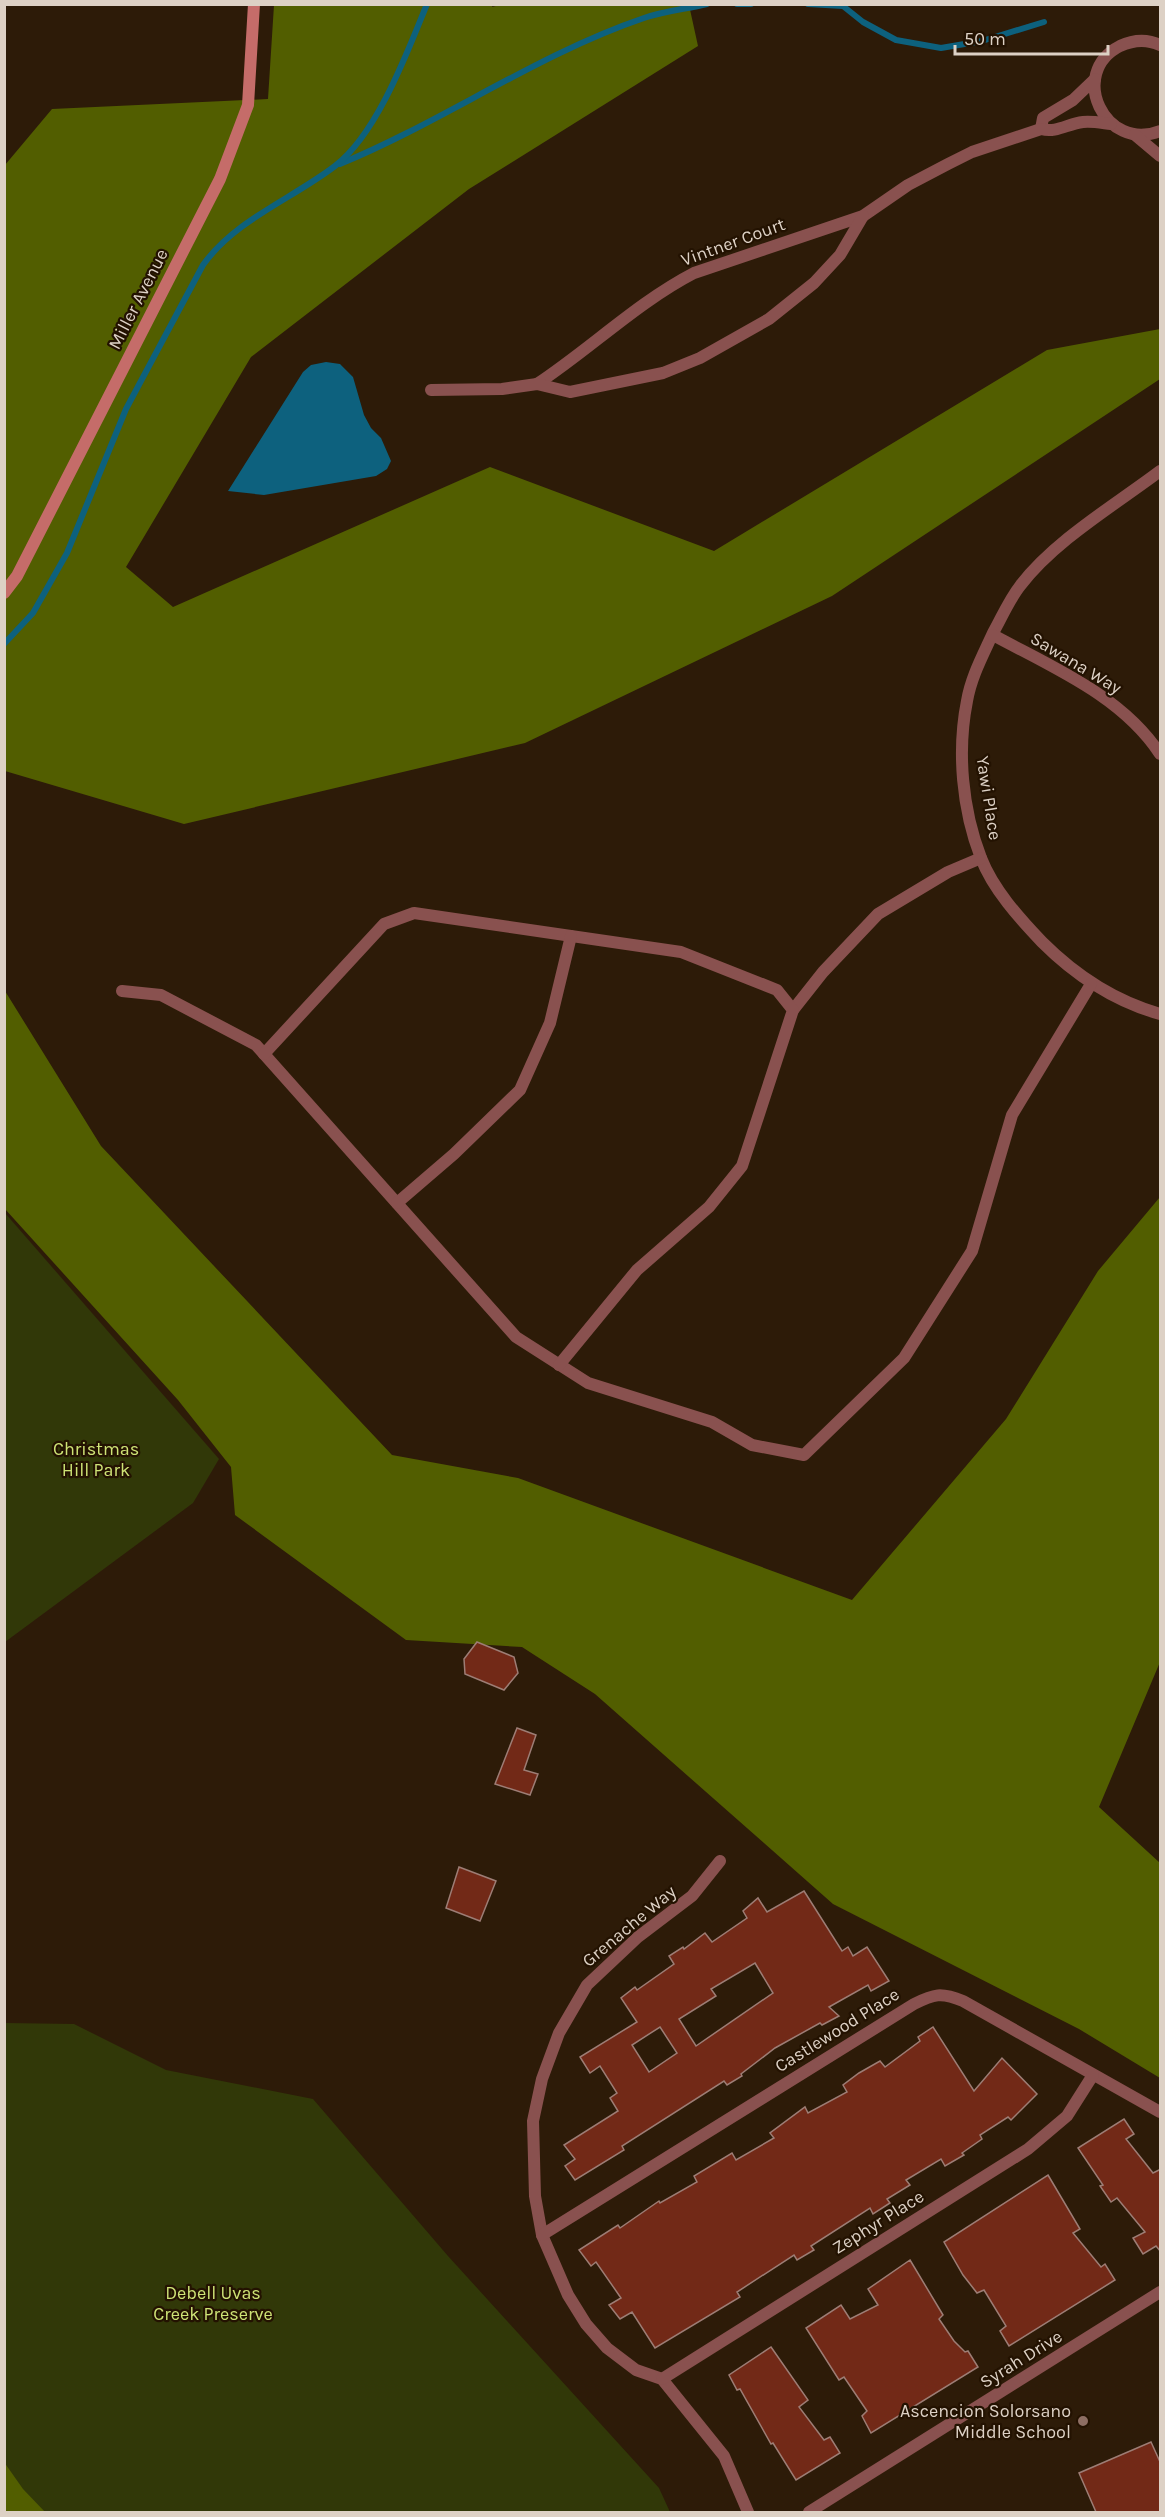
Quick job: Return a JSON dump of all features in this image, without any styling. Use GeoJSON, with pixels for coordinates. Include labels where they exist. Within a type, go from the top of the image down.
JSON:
{"type":"FeatureCollection","features":[{"type":"Feature","properties":{"kind":"street","name":"Miller Avenue"},"geometry":{"type":"LineString","coordinates":[[4,593],[17,576],[220,179],[248,105],[254,4]]}},
{"type":"Feature","properties":{"kind":"street"},"geometry":{"type":"LineString","coordinates":[[1041,129],[1043,118],[1073,100],[1095,79],[1105,58],[1115,49],[1140,40],[1161,45]]}},
{"type":"Feature","properties":{"kind":"street"},"geometry":{"type":"LineString","coordinates":[[1095,79],[1096,100],[1100,111],[1112,124],[1135,135],[1161,131]]}},
{"type":"Feature","properties":{"kind":"street","name":"Vintner Court"},"geometry":{"type":"LineString","coordinates":[[537,384],[566,365],[668,287],[694,273],[863,216],[908,185],[972,152],[1041,129],[1053,132],[1066,126],[1085,122],[1112,124]]}},
{"type":"Feature","properties":{"kind":"street"},"geometry":{"type":"LineString","coordinates":[[1135,135],[1161,156]]}},
{"type":"Feature","properties":{"kind":"street","name":"Vintner Court"},"geometry":{"type":"LineString","coordinates":[[431,390],[502,389],[537,384],[570,392],[663,374],[708,354],[770,319],[814,283],[840,255],[863,216]]}},
{"type":"Feature","properties":{"kind":"street","name":"Yawi Place"},"geometry":{"type":"LineString","coordinates":[[1161,471],[1048,556],[1021,585],[978,663],[967,699],[962,773],[981,858],[1003,897],[1059,959],[1091,984],[1124,1002],[1161,1014]]}},
{"type":"Feature","properties":{"kind":"street","name":"Sawana Way"},"geometry":{"type":"LineString","coordinates":[[993,635],[1097,693],[1133,722],[1161,754]]}},
{"type":"Feature","properties":{"kind":"street"},"geometry":{"type":"LineString","coordinates":[[559,1365],[637,1270],[709,1207],[742,1166],[793,1010],[823,972],[878,914],[948,872],[981,858]]}},
{"type":"Feature","properties":{"kind":"street"},"geometry":{"type":"LineString","coordinates":[[264,1054],[384,924],[414,914],[681,951],[777,990],[793,1010]]}},
{"type":"Feature","properties":{"kind":"street"},"geometry":{"type":"LineString","coordinates":[[397,1203],[454,1154],[520,1090],[550,1023],[571,936]]}},
{"type":"Feature","properties":{"kind":"street"},"geometry":{"type":"LineString","coordinates":[[122,991],[161,995],[256,1046],[516,1337],[588,1383],[712,1422],[752,1445],[804,1455],[904,1358],[972,1251],[1012,1115],[1091,984]]}},
{"type":"Feature","properties":{"kind":"street","name":"Grenache Way"},"geometry":{"type":"LineString","coordinates":[[662,2379],[636,2370],[607,2348],[586,2324],[568,2295],[542,2235],[535,2196],[533,2121],[542,2079],[559,2033],[587,1985],[638,1937],[692,1896],[720,1861]]}},
{"type":"Feature","properties":{"kind":"street","name":"Castlewood Place"},"geometry":{"type":"LineString","coordinates":[[542,2235],[932,1995],[947,1995],[963,2001],[1161,2112]]}},
{"type":"Feature","properties":{"kind":"street","name":"Zephyr Place"},"geometry":{"type":"LineString","coordinates":[[662,2379],[1028,2149],[1067,2116],[1093,2075]]}},
{"type":"Feature","properties":{"kind":"street","name":"Syrah Drive"},"geometry":{"type":"LineString","coordinates":[[809,2512],[1161,2292]]}},
{"type":"Feature","properties":{"kind":"street"},"geometry":{"type":"LineString","coordinates":[[662,2379],[724,2456],[748,2512]]}},
{"type":"Feature","properties":{"kind":"green space"},"geometry":{"type":"Polygon","coordinates":[[[503,4],[689,5],[698,46],[469,189],[251,357],[126,567],[173,607],[490,467],[714,551],[1047,350],[1160,329],[1160,379],[832,596],[525,743],[184,824],[5,771],[5,165],[52,109],[268,99],[274,5],[493,5],[492,7],[503,4]]]}},
{"type":"Feature","properties":{"kind":"green space"},"geometry":{"type":"Polygon","coordinates":[[[5,991],[101,1146],[392,1455],[518,1478],[852,1600],[1006,1419],[1098,1271],[1160,1197],[1160,1662],[1099,1807],[1160,1863],[1160,2078],[1079,2029],[833,1904],[595,1694],[522,1647],[406,1640],[235,1515],[231,1467],[178,1400],[5,1209],[5,991]]]}},
{"type":"Feature","properties":{"kind":"green space","name":"Christmas Hill Park"},"geometry":{"type":"Polygon","coordinates":[[[5,1213],[219,1459],[193,1503],[5,1642],[5,1213]]]}},
{"type":"Feature","properties":{"kind":"green space","name":"Debell Uvas Creek Preserve"},"geometry":{"type":"Polygon","coordinates":[[[5,2023],[74,2024],[166,2070],[313,2099],[448,2256],[659,2488],[670,2512],[5,2512],[5,2023]]]}},
{"type":"Feature","properties":{"kind":"green space"},"geometry":{"type":"Polygon","coordinates":[[[4,2462],[23,2489],[45,2512],[5,2512],[4,2462]]]}},
{"type":"Feature","properties":{"kind":"water"},"geometry":{"type":"Polygon","coordinates":[[[326,362],[340,364],[353,377],[364,415],[371,428],[381,438],[391,461],[387,469],[376,476],[264,495],[228,491],[303,372],[311,365],[326,362]]]}},
{"type":"Feature","properties":{"kind":"building"},"geometry":{"type":"Polygon","coordinates":[[[477,1642],[514,1657],[518,1673],[504,1690],[465,1674],[464,1659],[477,1642]]]}},
{"type":"Feature","properties":{"kind":"building"},"geometry":{"type":"Polygon","coordinates":[[[517,1728],[536,1735],[524,1770],[538,1774],[530,1795],[495,1784],[517,1728]]]}},
{"type":"Feature","properties":{"kind":"building"},"geometry":{"type":"Polygon","coordinates":[[[459,1867],[496,1881],[480,1921],[446,1908],[459,1867]]]}},
{"type":"Feature","properties":{"kind":"building"},"geometry":{"type":"Polygon","coordinates":[[[804,1891],[842,1951],[848,1947],[853,1956],[867,1947],[889,1981],[871,1991],[868,1985],[829,2007],[839,2016],[822,2025],[820,2023],[775,2048],[741,2074],[742,2076],[727,2085],[724,2081],[622,2146],[624,2150],[575,2180],[565,2166],[575,2159],[564,2145],[618,2111],[610,2098],[617,2093],[600,2066],[590,2073],[580,2057],[637,2022],[621,1998],[635,1987],[637,1990],[674,1964],[669,1956],[683,1947],[684,1949],[705,1933],[712,1942],[747,1918],[743,1911],[758,1898],[767,1912],[804,1891]],[[755,1963],[711,1989],[716,1996],[679,2019],[696,2046],[773,1993],[755,1963]],[[660,2027],[632,2045],[649,2072],[677,2053],[660,2027]]]}},
{"type":"Feature","properties":{"kind":"building"},"geometry":{"type":"Polygon","coordinates":[[[933,2027],[974,2091],[1002,2058],[1037,2094],[1011,2120],[1008,2117],[980,2135],[982,2139],[962,2153],[964,2155],[945,2166],[941,2159],[906,2180],[910,2185],[887,2199],[890,2203],[873,2214],[870,2208],[811,2246],[814,2250],[797,2260],[794,2255],[737,2292],[740,2297],[655,2348],[632,2312],[620,2319],[609,2305],[621,2298],[596,2262],[591,2266],[579,2250],[618,2225],[620,2228],[659,2201],[660,2203],[697,2182],[694,2176],[732,2153],[736,2160],[774,2138],[770,2133],[805,2107],[808,2113],[847,2092],[843,2085],[880,2061],[885,2067],[920,2041],[918,2037],[933,2027]]]}},
{"type":"Feature","properties":{"kind":"building"},"geometry":{"type":"Polygon","coordinates":[[[1124,2119],[1134,2134],[1126,2139],[1153,2173],[1161,2169],[1161,2252],[1156,2246],[1143,2254],[1133,2238],[1145,2232],[1117,2198],[1111,2202],[1100,2186],[1103,2185],[1078,2148],[1124,2119]]]}},
{"type":"Feature","properties":{"kind":"building"},"geometry":{"type":"Polygon","coordinates":[[[1048,2175],[1080,2229],[1073,2233],[1101,2267],[1105,2264],[1115,2280],[1009,2346],[1000,2331],[1006,2326],[984,2290],[977,2293],[963,2275],[944,2242],[1048,2175]]]}},
{"type":"Feature","properties":{"kind":"building"},"geometry":{"type":"Polygon","coordinates":[[[910,2260],[943,2315],[939,2319],[954,2341],[965,2352],[968,2351],[978,2367],[871,2433],[862,2416],[867,2411],[844,2377],[839,2380],[806,2328],[841,2305],[850,2319],[878,2305],[868,2289],[910,2260]]]}},
{"type":"Feature","properties":{"kind":"building"},"geometry":{"type":"Polygon","coordinates":[[[771,2347],[808,2400],[799,2407],[824,2440],[830,2437],[840,2453],[796,2480],[729,2375],[771,2347]]]}},
{"type":"Feature","properties":{"kind":"building"},"geometry":{"type":"Polygon","coordinates":[[[1151,2442],[1161,2464],[1161,2512],[1096,2512],[1079,2473],[1151,2442]]]}},
{"type":"Feature","properties":{"kind":"waterway"},"geometry":{"type":"LineString","coordinates":[[4,644],[33,613],[67,553],[126,409],[203,265],[231,235],[318,178],[350,152],[377,114],[389,91],[427,4]]}},
{"type":"Feature","properties":{"kind":"waterway"},"geometry":{"type":"LineString","coordinates":[[340,164],[379,147],[566,50],[652,16],[707,4]]}},
{"type":"Feature","properties":{"kind":"waterway"},"geometry":{"type":"LineString","coordinates":[[737,4],[751,4]]}},
{"type":"Feature","properties":{"kind":"waterway"},"geometry":{"type":"LineString","coordinates":[[808,4],[843,6],[863,22],[896,40],[941,48],[982,41],[1044,22]]}},
{"type":"Feature","properties":{"kind":"place","name":"Ascencion Solorsano Middle School"},"geometry":{"type":"Point","coordinates":[1083,2421]}}]}
